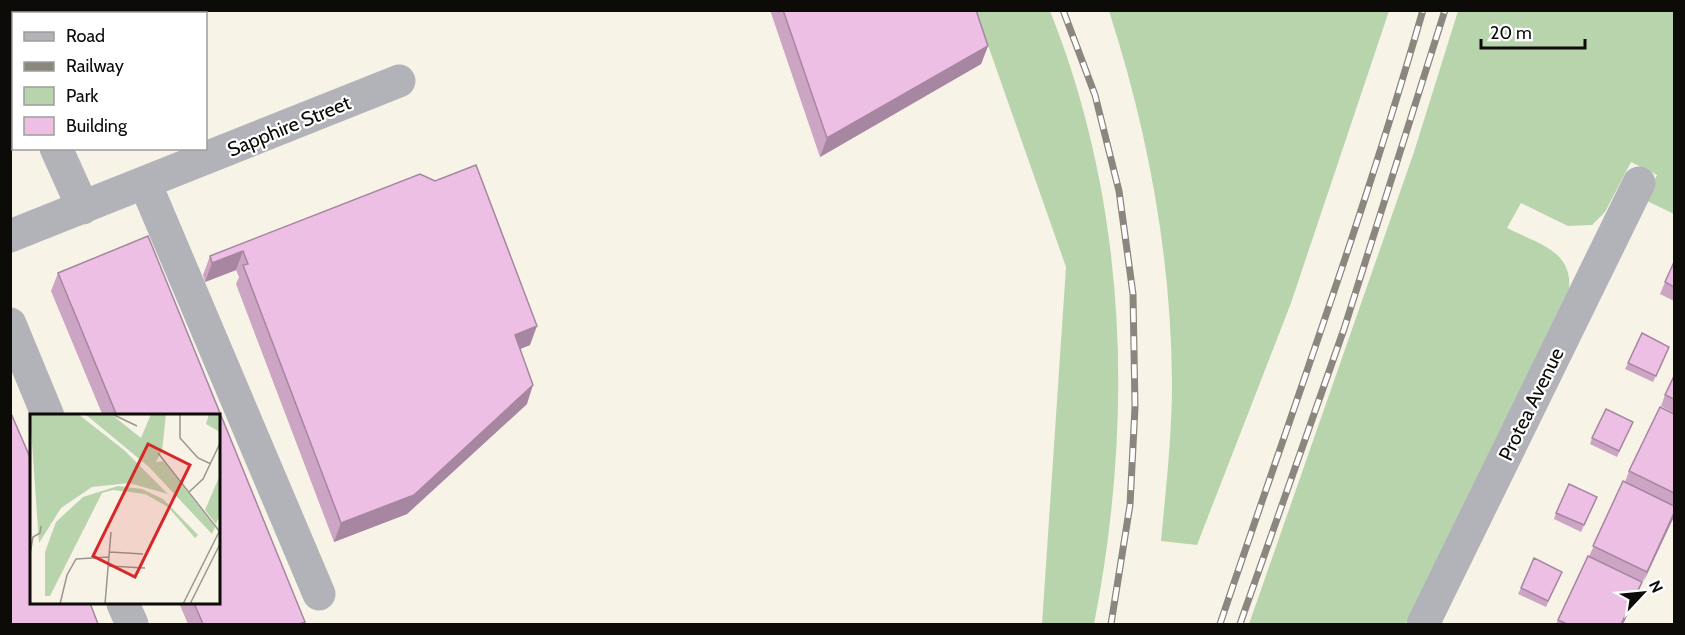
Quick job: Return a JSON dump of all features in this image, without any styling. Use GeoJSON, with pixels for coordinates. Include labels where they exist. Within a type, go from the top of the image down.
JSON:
{"type":"FeatureCollection","features":[{"type":"Feature","properties":{"kind":"street","name":"Sapphire Street"},"geometry":{"type":"LineString","coordinates":[[10,236],[399,81]]}},
{"type":"Feature","properties":{"kind":"street"},"geometry":{"type":"LineString","coordinates":[[57,150],[83,208]]}},
{"type":"Feature","properties":{"kind":"street"},"geometry":{"type":"LineString","coordinates":[[145,183],[319,594]]}},
{"type":"Feature","properties":{"kind":"street","name":"Protea Avenue"},"geometry":{"type":"LineString","coordinates":[[1424,624],[1639,183]]}},
{"type":"Feature","properties":{"kind":"street"},"geometry":{"type":"LineString","coordinates":[[10,324],[47,414]]}},
{"type":"Feature","properties":{"kind":"street"},"geometry":{"type":"LineString","coordinates":[[124,605],[132,624]]}},
{"type":"Feature","properties":{"kind":"green space"},"geometry":{"type":"Polygon","coordinates":[[[976,11],[1050,11],[1076,85],[1095,160],[1109,237],[1116,314],[1118,392],[1115,470],[1107,547],[1094,624],[1042,624],[1066,267],[976,11]]]}},
{"type":"Feature","properties":{"kind":"green space"},"geometry":{"type":"Polygon","coordinates":[[[1109,11],[1389,11],[1291,303],[1197,545],[1161,541],[1172,402],[1171,335],[1167,287],[1155,194],[1146,148],[1109,11]]]}},
{"type":"Feature","properties":{"kind":"green space"},"geometry":{"type":"Polygon","coordinates":[[[1458,11],[1674,11],[1674,214],[1645,200],[1657,175],[1631,162],[1605,212],[1592,225],[1568,226],[1521,203],[1507,228],[1540,244],[1559,257],[1569,276],[1569,289],[1405,624],[1249,624],[1414,152],[1458,11]]]}},
{"type":"Feature","properties":{"kind":"building"},"geometry":{"type":"Polygon","coordinates":[[[783,10],[976,10],[988,46],[827,138],[783,10]]]}},
{"type":"Feature","properties":{"kind":"building"},"geometry":{"type":"Polygon","coordinates":[[[476,165],[537,326],[515,335],[533,385],[414,495],[341,523],[243,265],[248,264],[243,251],[212,263],[210,256],[420,174],[435,181],[476,165]]]}},
{"type":"Feature","properties":{"kind":"building"},"geometry":{"type":"Polygon","coordinates":[[[148,236],[305,622],[299,624],[203,624],[195,605],[220,605],[220,414],[116,414],[58,273],[148,236]]]}},
{"type":"Feature","properties":{"kind":"building"},"geometry":{"type":"Polygon","coordinates":[[[1674,262],[1674,287],[1665,282],[1674,262]]]}},
{"type":"Feature","properties":{"kind":"building"},"geometry":{"type":"Polygon","coordinates":[[[1642,333],[1669,347],[1656,376],[1628,363],[1642,333]]]}},
{"type":"Feature","properties":{"kind":"building"},"geometry":{"type":"Polygon","coordinates":[[[1674,376],[1674,399],[1665,395],[1674,376]]]}},
{"type":"Feature","properties":{"kind":"building"},"geometry":{"type":"Polygon","coordinates":[[[1660,407],[1674,414],[1674,493],[1629,471],[1660,407]]]}},
{"type":"Feature","properties":{"kind":"building"},"geometry":{"type":"Polygon","coordinates":[[[1606,409],[1633,422],[1619,451],[1592,438],[1606,409]]]}},
{"type":"Feature","properties":{"kind":"building"},"geometry":{"type":"Polygon","coordinates":[[[10,411],[30,457],[30,605],[91,605],[98,624],[10,624],[10,411]]]}},
{"type":"Feature","properties":{"kind":"building"},"geometry":{"type":"Polygon","coordinates":[[[1623,481],[1674,506],[1674,513],[1647,572],[1593,546],[1623,481]]]}},
{"type":"Feature","properties":{"kind":"building"},"geometry":{"type":"Polygon","coordinates":[[[1569,484],[1597,497],[1584,525],[1556,513],[1569,484]]]}},
{"type":"Feature","properties":{"kind":"building"},"geometry":{"type":"Polygon","coordinates":[[[1588,556],[1642,582],[1621,624],[1567,624],[1558,620],[1588,556]]]}},
{"type":"Feature","properties":{"kind":"building"},"geometry":{"type":"Polygon","coordinates":[[[1534,558],[1562,572],[1548,601],[1521,588],[1534,558]]]}},
{"type":"Feature","properties":{"kind":"railway"},"geometry":{"type":"LineString","coordinates":[[1063,10],[1095,95],[1119,191],[1133,294],[1135,407],[1130,505],[1111,624]]}},
{"type":"Feature","properties":{"kind":"railway"},"geometry":{"type":"LineString","coordinates":[[1220,624],[1351,242],[1423,10]]}},
{"type":"Feature","properties":{"kind":"railway"},"geometry":{"type":"LineString","coordinates":[[1240,624],[1344,329],[1445,10]]}}]}
